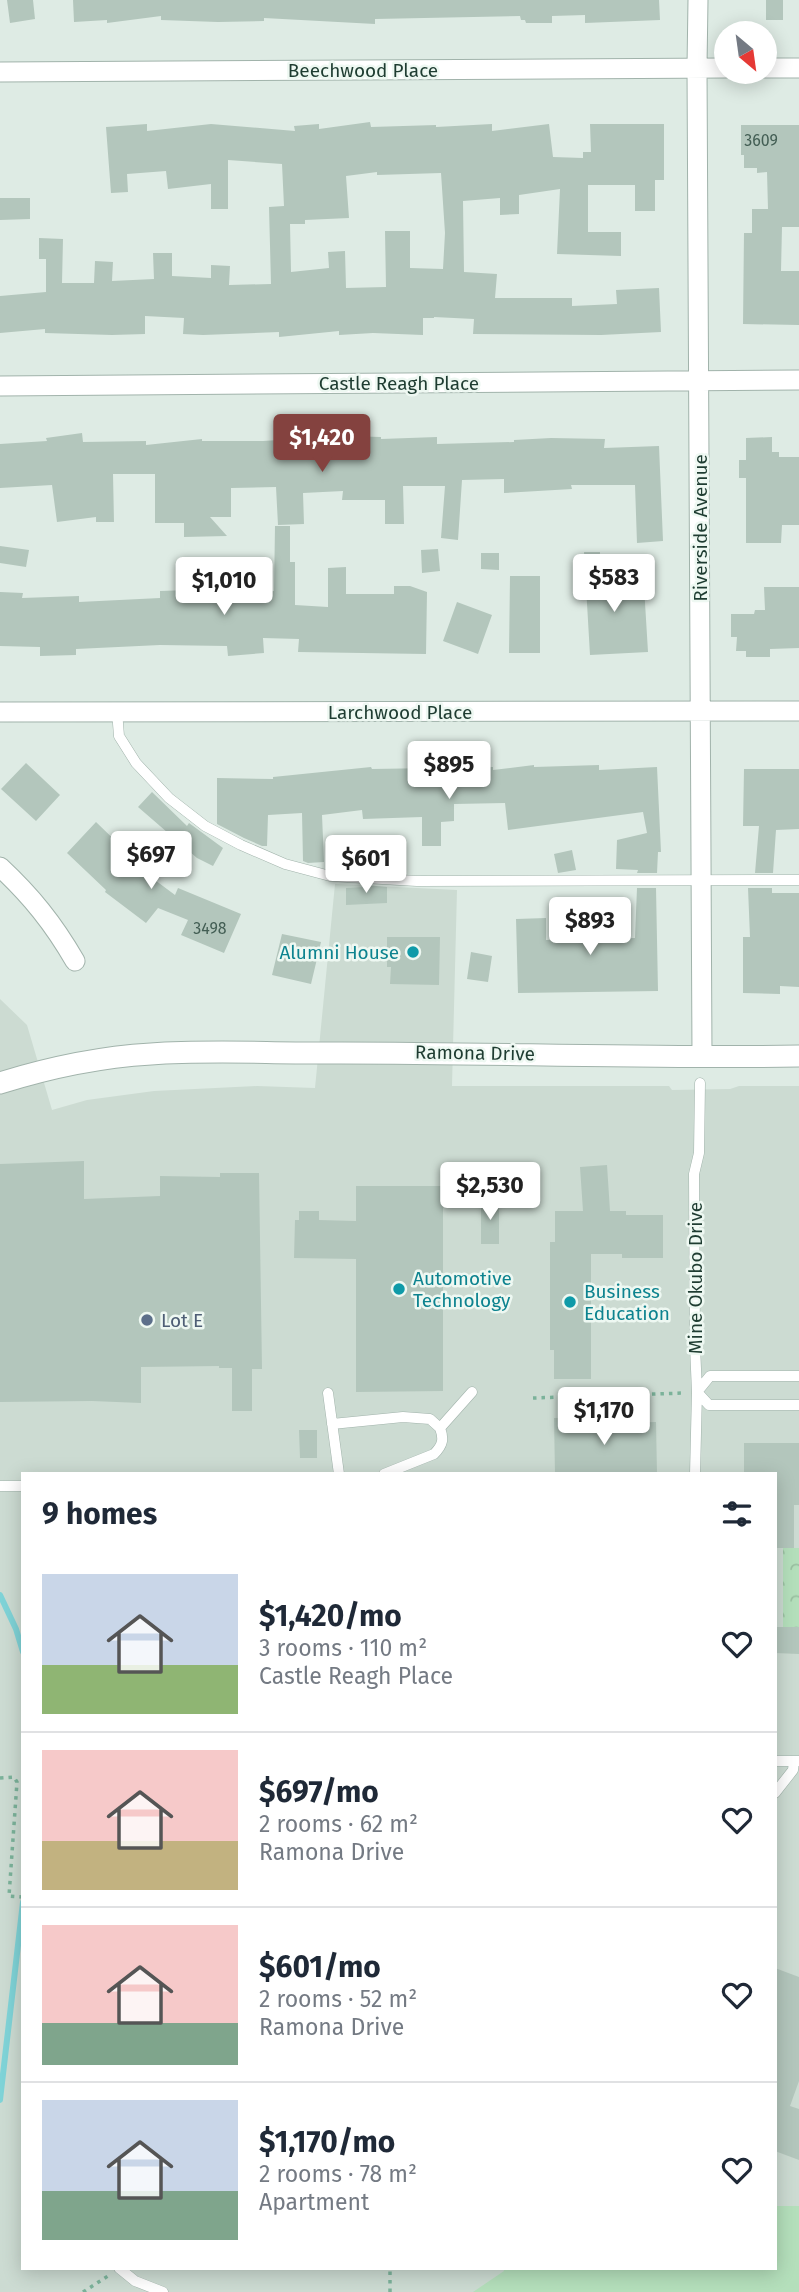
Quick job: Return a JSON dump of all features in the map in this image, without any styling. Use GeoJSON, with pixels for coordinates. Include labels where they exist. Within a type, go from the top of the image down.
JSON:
{"type":"FeatureCollection","features":[{"type":"Feature","properties":{"kind":"street","name":"Riverside Avenue"},"geometry":{"type":"LineString","coordinates":[[698,0],[702,1056]]}},
{"type":"Feature","properties":{"kind":"street","name":"Beechwood Place"},"geometry":{"type":"LineString","coordinates":[[0,72],[714,68]]}},
{"type":"Feature","properties":{"kind":"street"},"geometry":{"type":"LineString","coordinates":[[777,68],[799,68]]}},
{"type":"Feature","properties":{"kind":"street","name":"Castle Reagh Place"},"geometry":{"type":"LineString","coordinates":[[0,386],[799,380]]}},
{"type":"Feature","properties":{"kind":"street","name":"Larchwood Place"},"geometry":{"type":"LineString","coordinates":[[0,712],[799,711]]}},
{"type":"Feature","properties":{"kind":"street"},"geometry":{"type":"LineString","coordinates":[[0,867],[28,894],[56,928],[75,961]]}},
{"type":"Feature","properties":{"kind":"street","name":"Ramona Drive"},"geometry":{"type":"LineString","coordinates":[[0,1083],[94,1061],[151,1054],[375,1052],[799,1056]]}},
{"type":"Feature","properties":{"kind":"lane"},"geometry":{"type":"LineString","coordinates":[[117,711],[119,736],[136,764],[169,798],[205,826],[285,864],[330,876],[417,881],[799,880]]}},
{"type":"Feature","properties":{"kind":"lane","name":"Mine Okubo Drive"},"geometry":{"type":"LineString","coordinates":[[695,1472],[697,1392],[694,1174],[699,1144],[700,1083]]}},
{"type":"Feature","properties":{"kind":"lane"},"geometry":{"type":"LineString","coordinates":[[799,1376],[710,1376],[697,1392],[709,1405],[799,1405]]}},
{"type":"Feature","properties":{"kind":"lane"},"geometry":{"type":"LineString","coordinates":[[440,1428],[472,1392]]}},
{"type":"Feature","properties":{"kind":"lane"},"geometry":{"type":"LineString","coordinates":[[328,1393],[339,1472]]}},
{"type":"Feature","properties":{"kind":"lane"},"geometry":{"type":"LineString","coordinates":[[332,1424],[402,1417],[430,1419],[440,1428],[444,1437],[441,1448],[434,1454],[389,1472]]}},
{"type":"Feature","properties":{"kind":"lane"},"geometry":{"type":"LineString","coordinates":[[0,1486],[21,1486]]}},
{"type":"Feature","properties":{"kind":"lane"},"geometry":{"type":"LineString","coordinates":[[777,1760],[796,1761],[793,1770],[777,1790]]}},
{"type":"Feature","properties":{"kind":"lane"},"geometry":{"type":"LineString","coordinates":[[121,2270],[135,2281],[163,2292]]}},
{"type":"Feature","properties":{"kind":"path"},"geometry":{"type":"LineString","coordinates":[[533,1398],[697,1392]]}},
{"type":"Feature","properties":{"kind":"path"},"geometry":{"type":"LineString","coordinates":[[0,1778],[14,1777],[17,1782],[9,1895],[21,1897]]}},
{"type":"Feature","properties":{"kind":"path"},"geometry":{"type":"LineString","coordinates":[[83,2292],[116,2270]]}},
{"type":"Feature","properties":{"kind":"path"},"geometry":{"type":"LineString","coordinates":[[390,2270],[390,2292]]}},
{"type":"Feature","properties":{"kind":"shaded area"},"geometry":{"type":"Polygon","coordinates":[[[335,884],[457,890],[452,1086],[669,1086],[672,1090],[799,1086],[799,2292],[0,2292],[0,999],[27,1025],[52,1110],[87,1100],[154,1091],[257,1086],[315,1088],[335,884]]]}},
{"type":"Feature","properties":{"kind":"green space"},"geometry":{"type":"Polygon","coordinates":[[[783,1548],[799,1548],[799,1627],[783,1627],[783,1548]]]}},
{"type":"Feature","properties":{"kind":"green space"},"geometry":{"type":"Polygon","coordinates":[[[777,2206],[799,2206],[799,2292],[473,2292],[504,2271],[777,2270],[777,2206]]]}},
{"type":"Feature","properties":{"kind":"building"},"geometry":{"type":"Polygon","coordinates":[[[7,0],[33,0],[35,19],[10,23],[7,0]]]}},
{"type":"Feature","properties":{"kind":"building"},"geometry":{"type":"Polygon","coordinates":[[[73,0],[659,0],[660,20],[585,23],[585,15],[552,16],[552,23],[526,23],[520,16],[375,19],[375,24],[264,18],[264,21],[218,22],[161,20],[161,16],[107,23],[107,20],[74,22],[73,0]]]}},
{"type":"Feature","properties":{"kind":"building"},"geometry":{"type":"Polygon","coordinates":[[[766,0],[783,0],[783,20],[766,20],[766,0]]]}},
{"type":"Feature","properties":{"kind":"building"},"geometry":{"type":"Polygon","coordinates":[[[370,122],[371,127],[492,124],[492,131],[549,124],[553,157],[583,158],[583,152],[591,152],[590,124],[664,124],[664,180],[655,180],[655,211],[635,211],[635,185],[588,185],[588,232],[621,232],[621,256],[557,254],[560,189],[519,195],[519,214],[500,215],[500,198],[463,201],[464,272],[497,274],[495,298],[572,298],[572,306],[617,304],[616,290],[659,288],[661,332],[601,335],[473,334],[474,319],[434,317],[423,318],[423,335],[339,335],[339,331],[279,337],[279,332],[203,335],[183,334],[184,318],[145,316],[145,334],[45,333],[45,329],[0,333],[0,296],[46,292],[46,259],[39,259],[39,238],[63,239],[62,283],[94,283],[95,261],[113,262],[112,281],[154,279],[153,253],[172,253],[172,276],[211,278],[211,265],[230,266],[229,285],[271,284],[269,207],[284,206],[282,164],[228,160],[228,209],[211,209],[211,184],[168,189],[166,171],[127,174],[128,192],[111,193],[106,127],[147,124],[147,131],[211,124],[295,131],[294,126],[319,124],[319,129],[370,122]],[[377,172],[346,176],[349,218],[305,220],[305,224],[290,224],[291,272],[329,268],[328,252],[345,251],[346,288],[386,287],[385,231],[410,231],[410,268],[443,269],[445,233],[441,173],[377,175],[377,172]]]}},
{"type":"Feature","properties":{"kind":"building"},"geometry":{"type":"Polygon","coordinates":[[[741,125],[799,125],[799,227],[782,227],[781,271],[799,271],[799,325],[743,324],[744,233],[752,233],[752,209],[768,209],[767,172],[757,173],[757,168],[744,168],[741,125]]]}},
{"type":"Feature","properties":{"kind":"building"},"geometry":{"type":"Polygon","coordinates":[[[0,198],[30,198],[30,219],[0,220],[0,198]]]}},
{"type":"Feature","properties":{"kind":"building"},"geometry":{"type":"Polygon","coordinates":[[[82,433],[83,442],[146,441],[146,445],[202,439],[263,441],[344,436],[381,439],[437,437],[437,444],[551,438],[605,439],[604,448],[659,446],[663,541],[637,543],[635,485],[571,485],[572,489],[504,493],[504,479],[462,480],[458,540],[441,538],[445,486],[403,486],[404,524],[385,524],[385,500],[342,500],[343,491],[303,493],[304,524],[278,525],[276,487],[231,488],[231,517],[210,517],[227,536],[184,537],[184,523],[155,523],[155,474],[113,474],[114,522],[96,522],[96,517],[57,522],[52,485],[0,488],[0,444],[47,441],[46,438],[82,433]]]}},
{"type":"Feature","properties":{"kind":"building"},"geometry":{"type":"Polygon","coordinates":[[[772,437],[772,452],[779,452],[779,457],[799,457],[799,525],[782,525],[781,543],[746,543],[746,478],[739,478],[739,460],[746,460],[746,438],[772,437]]]}},
{"type":"Feature","properties":{"kind":"building"},"geometry":{"type":"Polygon","coordinates":[[[275,526],[290,526],[290,562],[295,562],[295,605],[328,607],[328,568],[346,567],[346,594],[394,594],[394,586],[410,586],[427,592],[426,654],[298,652],[299,639],[263,638],[264,653],[228,656],[227,646],[160,645],[76,649],[76,655],[40,656],[40,647],[0,646],[0,592],[23,593],[22,598],[79,596],[79,602],[160,598],[160,591],[190,590],[190,573],[237,574],[237,594],[274,591],[275,526]]]}},
{"type":"Feature","properties":{"kind":"building"},"geometry":{"type":"Polygon","coordinates":[[[0,546],[29,550],[26,567],[0,563],[0,546]]]}},
{"type":"Feature","properties":{"kind":"building"},"geometry":{"type":"Polygon","coordinates":[[[438,549],[440,571],[422,573],[421,550],[438,549]]]}},
{"type":"Feature","properties":{"kind":"building"},"geometry":{"type":"Polygon","coordinates":[[[584,552],[600,552],[599,589],[644,586],[648,652],[590,655],[584,552]]]}},
{"type":"Feature","properties":{"kind":"building"},"geometry":{"type":"Polygon","coordinates":[[[481,553],[499,553],[499,570],[481,569],[481,553]]]}},
{"type":"Feature","properties":{"kind":"building"},"geometry":{"type":"Polygon","coordinates":[[[510,576],[540,576],[540,653],[509,653],[510,576]]]}},
{"type":"Feature","properties":{"kind":"building"},"geometry":{"type":"Polygon","coordinates":[[[764,587],[799,587],[799,648],[770,649],[770,657],[746,657],[746,651],[736,651],[737,637],[731,637],[731,614],[754,614],[755,610],[765,610],[764,587]]]}},
{"type":"Feature","properties":{"kind":"building"},"geometry":{"type":"Polygon","coordinates":[[[457,602],[492,615],[478,654],[443,641],[457,602]]]}},
{"type":"Feature","properties":{"kind":"building"},"geometry":{"type":"Polygon","coordinates":[[[26,763],[60,795],[36,821],[1,789],[26,763]]]}},
{"type":"Feature","properties":{"kind":"building"},"geometry":{"type":"Polygon","coordinates":[[[534,765],[599,765],[599,770],[657,767],[661,852],[658,852],[657,873],[616,869],[617,840],[647,833],[643,812],[508,830],[505,803],[454,804],[454,821],[441,822],[441,846],[422,846],[422,817],[363,819],[362,810],[322,815],[324,862],[308,863],[303,861],[302,813],[268,815],[267,846],[217,824],[217,778],[273,779],[371,767],[493,767],[493,770],[534,765]]]}},
{"type":"Feature","properties":{"kind":"building"},"geometry":{"type":"Polygon","coordinates":[[[744,769],[799,769],[799,829],[776,830],[773,873],[755,873],[759,826],[743,826],[744,769]]]}},
{"type":"Feature","properties":{"kind":"building"},"geometry":{"type":"Polygon","coordinates":[[[152,792],[187,826],[189,823],[223,848],[213,866],[197,858],[138,807],[152,792]]]}},
{"type":"Feature","properties":{"kind":"building"},"geometry":{"type":"Polygon","coordinates":[[[96,822],[128,853],[124,857],[175,895],[178,888],[241,914],[224,953],[181,935],[188,920],[158,908],[146,923],[105,892],[106,890],[67,853],[96,822]]]}},
{"type":"Feature","properties":{"kind":"building"},"geometry":{"type":"Polygon","coordinates":[[[364,845],[381,845],[381,872],[364,871],[364,845]]]}},
{"type":"Feature","properties":{"kind":"building"},"geometry":{"type":"Polygon","coordinates":[[[572,850],[576,870],[558,873],[554,854],[572,850]]]}},
{"type":"Feature","properties":{"kind":"building"},"geometry":{"type":"Polygon","coordinates":[[[365,885],[387,887],[387,903],[346,905],[346,888],[365,885]]]}},
{"type":"Feature","properties":{"kind":"building"},"geometry":{"type":"Polygon","coordinates":[[[637,888],[656,888],[658,991],[518,993],[516,919],[546,918],[546,940],[635,938],[637,888]]]}},
{"type":"Feature","properties":{"kind":"building"},"geometry":{"type":"Polygon","coordinates":[[[748,888],[772,888],[772,893],[799,893],[799,987],[780,986],[780,994],[743,993],[743,937],[750,937],[748,888]]]}},
{"type":"Feature","properties":{"kind":"building"},"geometry":{"type":"Polygon","coordinates":[[[282,934],[321,942],[311,984],[272,975],[282,934]]]}},
{"type":"Feature","properties":{"kind":"building","name":"Alumni House"},"geometry":{"type":"Polygon","coordinates":[[[387,937],[440,937],[439,985],[390,984],[387,937]]]}},
{"type":"Feature","properties":{"kind":"building"},"geometry":{"type":"Polygon","coordinates":[[[471,952],[492,956],[488,982],[467,979],[471,952]]]}},
{"type":"Feature","properties":{"kind":"building","name":"Lot E"},"geometry":{"type":"Polygon","coordinates":[[[84,1161],[84,1199],[160,1196],[160,1176],[220,1177],[220,1173],[259,1173],[262,1369],[252,1369],[252,1411],[232,1411],[232,1368],[219,1366],[141,1367],[141,1403],[0,1402],[0,1164],[84,1161]]]}},
{"type":"Feature","properties":{"kind":"building","name":"Business Education"},"geometry":{"type":"Polygon","coordinates":[[[607,1165],[610,1211],[626,1211],[626,1215],[663,1215],[663,1258],[622,1258],[622,1254],[591,1254],[591,1379],[554,1379],[554,1350],[550,1350],[550,1242],[555,1242],[555,1211],[583,1211],[580,1167],[607,1165]]]}},
{"type":"Feature","properties":{"kind":"building","name":"Automotive Technology"},"geometry":{"type":"Polygon","coordinates":[[[356,1186],[443,1186],[443,1391],[356,1392],[356,1259],[294,1258],[295,1220],[299,1220],[299,1211],[319,1211],[319,1220],[356,1221],[356,1186]]]}},
{"type":"Feature","properties":{"kind":"building"},"geometry":{"type":"Polygon","coordinates":[[[481,1201],[499,1201],[499,1244],[481,1244],[481,1201]]]}},
{"type":"Feature","properties":{"kind":"building"},"geometry":{"type":"Polygon","coordinates":[[[610,1417],[610,1423],[656,1422],[657,1472],[555,1472],[554,1418],[610,1417]]]}},
{"type":"Feature","properties":{"kind":"building"},"geometry":{"type":"Polygon","coordinates":[[[299,1430],[317,1430],[317,1458],[300,1458],[299,1430]]]}},
{"type":"Feature","properties":{"kind":"building"},"geometry":{"type":"Polygon","coordinates":[[[744,1443],[799,1443],[799,1505],[794,1505],[794,1548],[777,1548],[777,1472],[744,1472],[744,1443]]]}},
{"type":"Feature","properties":{"kind":"building"},"geometry":{"type":"Polygon","coordinates":[[[777,1627],[799,1627],[799,1654],[777,1653],[777,1627]]]}},
{"type":"Feature","properties":{"kind":"building"},"geometry":{"type":"Polygon","coordinates":[[[777,1969],[799,1977],[799,2081],[790,2106],[799,2109],[799,2160],[777,2152],[777,1969]]]}},
{"type":"Feature","properties":{"kind":"waterway"},"geometry":{"type":"LineString","coordinates":[[0,1595],[21,1645]]}},
{"type":"Feature","properties":{"kind":"waterway"},"geometry":{"type":"LineString","coordinates":[[0,2100],[21,1919]]}},
{"type":"Feature","properties":{"kind":"place","name":"Alumni House"},"geometry":{"type":"Point","coordinates":[413,952]}},
{"type":"Feature","properties":{"kind":"place","name":"Automotive Technology"},"geometry":{"type":"Point","coordinates":[399,1289]}},
{"type":"Feature","properties":{"kind":"place","name":"Business Education"},"geometry":{"type":"Point","coordinates":[570,1302]}},
{"type":"Feature","properties":{"kind":"place","name":"Lot E"},"geometry":{"type":"Point","coordinates":[147,1320]}}]}
